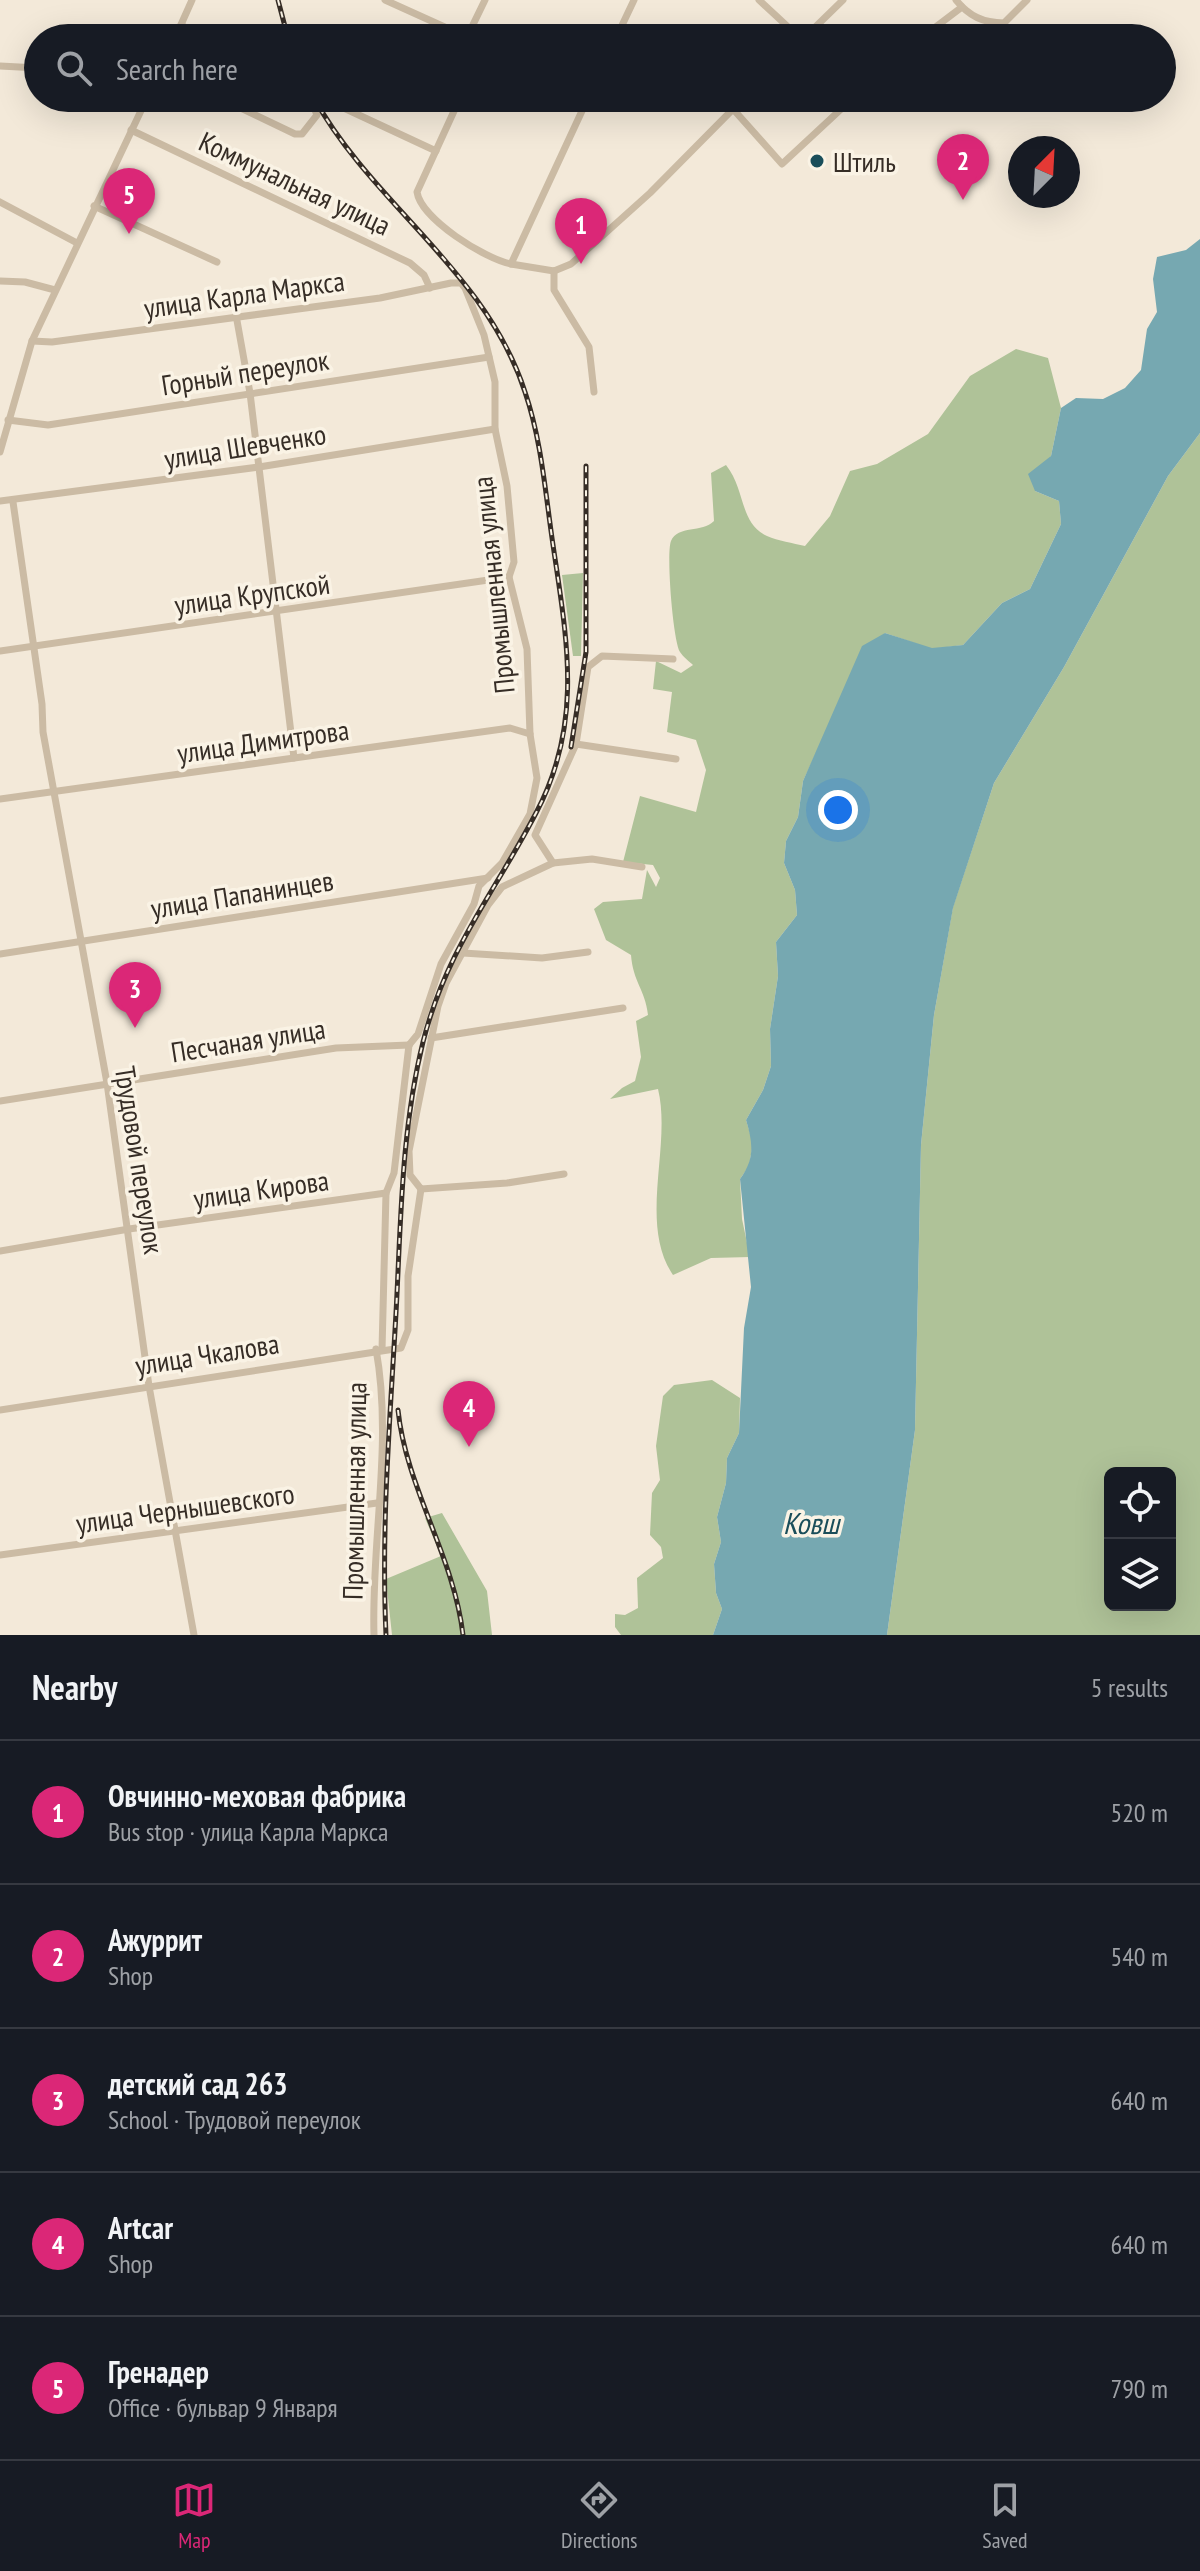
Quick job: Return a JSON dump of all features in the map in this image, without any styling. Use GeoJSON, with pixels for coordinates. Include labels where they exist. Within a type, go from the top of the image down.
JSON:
{"type":"FeatureCollection","features":[{"type":"Feature","properties":{"kind":"street"},"geometry":{"type":"LineString","coordinates":[[181,24],[192,0]]}},
{"type":"Feature","properties":{"kind":"street"},"geometry":{"type":"LineString","coordinates":[[385,0],[437,24]]}},
{"type":"Feature","properties":{"kind":"street"},"geometry":{"type":"LineString","coordinates":[[474,24],[485,0]]}},
{"type":"Feature","properties":{"kind":"street"},"geometry":{"type":"LineString","coordinates":[[623,24],[634,0]]}},
{"type":"Feature","properties":{"kind":"street"},"geometry":{"type":"LineString","coordinates":[[759,0],[786,24]]}},
{"type":"Feature","properties":{"kind":"street"},"geometry":{"type":"LineString","coordinates":[[817,24],[843,0]]}},
{"type":"Feature","properties":{"kind":"street"},"geometry":{"type":"LineString","coordinates":[[937,24],[959,4],[978,20],[1004,23],[1027,0]]}},
{"type":"Feature","properties":{"kind":"street"},"geometry":{"type":"LineString","coordinates":[[0,66],[24,67]]}},
{"type":"Feature","properties":{"kind":"street"},"geometry":{"type":"LineString","coordinates":[[0,452],[32,341],[140,112]]}},
{"type":"Feature","properties":{"kind":"street"},"geometry":{"type":"LineString","coordinates":[[249,112],[295,134],[308,129],[316,112]]}},
{"type":"Feature","properties":{"kind":"street"},"geometry":{"type":"LineString","coordinates":[[352,112],[436,151]]}},
{"type":"Feature","properties":{"kind":"street"},"geometry":{"type":"LineString","coordinates":[[454,112],[417,192],[418,202],[460,240],[496,261],[554,271],[571,264],[639,203],[730,112]]}},
{"type":"Feature","properties":{"kind":"street"},"geometry":{"type":"LineString","coordinates":[[511,264],[582,112]]}},
{"type":"Feature","properties":{"kind":"street"},"geometry":{"type":"LineString","coordinates":[[736,112],[782,164],[838,112]]}},
{"type":"Feature","properties":{"kind":"street","name":"Коммунальная улица"},"geometry":{"type":"LineString","coordinates":[[131,130],[400,257],[424,275],[430,288]]}},
{"type":"Feature","properties":{"kind":"street"},"geometry":{"type":"LineString","coordinates":[[0,202],[77,243]]}},
{"type":"Feature","properties":{"kind":"street"},"geometry":{"type":"LineString","coordinates":[[94,206],[217,262]]}},
{"type":"Feature","properties":{"kind":"street"},"geometry":{"type":"LineString","coordinates":[[554,271],[554,290],[589,347],[594,392]]}},
{"type":"Feature","properties":{"kind":"street"},"geometry":{"type":"LineString","coordinates":[[0,281],[25,282],[55,290]]}},
{"type":"Feature","properties":{"kind":"street","name":"улица Карла Маркса"},"geometry":{"type":"LineString","coordinates":[[32,341],[81,339],[461,283]]}},
{"type":"Feature","properties":{"kind":"street","name":"Промышленная улица"},"geometry":{"type":"LineString","coordinates":[[374,1635],[383,1402],[379,1349],[386,1193],[394,1173],[409,1045],[418,1034],[452,940],[474,904],[479,886],[491,877],[534,804],[537,767],[530,734],[527,649],[509,577],[514,562],[495,429],[495,382],[477,315],[461,283]]}},
{"type":"Feature","properties":{"kind":"street"},"geometry":{"type":"LineString","coordinates":[[236,315],[250,393],[294,758]]}},
{"type":"Feature","properties":{"kind":"street","name":"Горный переулок"},"geometry":{"type":"LineString","coordinates":[[8,420],[48,425],[489,357]]}},
{"type":"Feature","properties":{"kind":"street","name":"улица Шевченко"},"geometry":{"type":"LineString","coordinates":[[0,501],[13,502],[259,467],[495,429]]}},
{"type":"Feature","properties":{"kind":"street","name":"Трудовой переулок"},"geometry":{"type":"LineString","coordinates":[[13,502],[43,732],[107,1083],[149,1386],[194,1635]]}},
{"type":"Feature","properties":{"kind":"street","name":"улица Крупской"},"geometry":{"type":"LineString","coordinates":[[0,651],[509,577]]}},
{"type":"Feature","properties":{"kind":"street"},"geometry":{"type":"LineString","coordinates":[[553,863],[535,835],[576,744],[588,667],[602,656],[673,659]]}},
{"type":"Feature","properties":{"kind":"street","name":"улица Димитрова"},"geometry":{"type":"LineString","coordinates":[[0,799],[510,728],[530,734]]}},
{"type":"Feature","properties":{"kind":"street"},"geometry":{"type":"LineString","coordinates":[[576,744],[676,759]]}},
{"type":"Feature","properties":{"kind":"street"},"geometry":{"type":"LineString","coordinates":[[564,1174],[507,1183],[421,1189],[410,1175],[409,1151],[431,1038],[446,983],[488,905],[502,887],[553,863],[592,859],[642,867]]}},
{"type":"Feature","properties":{"kind":"street","name":"улица Папанинцев"},"geometry":{"type":"LineString","coordinates":[[0,954],[491,877]]}},
{"type":"Feature","properties":{"kind":"street"},"geometry":{"type":"LineString","coordinates":[[463,953],[542,958],[588,952]]}},
{"type":"Feature","properties":{"kind":"street"},"geometry":{"type":"LineString","coordinates":[[431,1038],[623,1008]]}},
{"type":"Feature","properties":{"kind":"street","name":"Песчаная улица"},"geometry":{"type":"LineString","coordinates":[[0,1101],[336,1048],[409,1045]]}},
{"type":"Feature","properties":{"kind":"street","name":"улица Чкалова"},"geometry":{"type":"LineString","coordinates":[[0,1410],[401,1348],[408,1330],[408,1276],[421,1189]]}},
{"type":"Feature","properties":{"kind":"street","name":"улица Кирова"},"geometry":{"type":"LineString","coordinates":[[0,1251],[129,1229],[386,1193]]}},
{"type":"Feature","properties":{"kind":"street","name":"улица Чернышевского"},"geometry":{"type":"LineString","coordinates":[[0,1555],[377,1503]]}},
{"type":"Feature","properties":{"kind":"green space"},"geometry":{"type":"Polygon","coordinates":[[[1016,349],[1048,358],[1061,408],[1051,456],[1035,491],[1059,501],[1061,524],[1030,589],[1002,603],[963,645],[932,649],[885,633],[829,725],[803,781],[798,817],[786,841],[784,863],[795,890],[797,915],[776,942],[778,976],[770,1029],[771,1066],[763,1090],[746,1120],[753,1143],[749,1166],[740,1179],[742,1219],[750,1257],[711,1258],[673,1275],[663,1254],[658,1232],[661,1111],[658,1089],[610,1099],[635,1081],[641,1057],[636,1021],[648,1015],[631,955],[606,940],[594,909],[603,902],[642,899],[647,870],[656,887],[660,878],[653,865],[623,862],[640,796],[696,812],[706,770],[696,740],[667,732],[672,692],[653,689],[656,661],[681,673],[693,665],[677,645],[670,578],[671,541],[679,533],[714,521],[711,473],[726,465],[747,514],[758,530],[771,538],[805,546],[830,516],[850,471],[877,464],[928,434],[970,376],[1016,349]]]}},
{"type":"Feature","properties":{"kind":"green space"},"geometry":{"type":"Polygon","coordinates":[[[1200,433],[1200,1635],[887,1635],[915,1430],[921,1145],[934,1015],[953,907],[994,783],[1064,667],[1168,476],[1200,433]]]}},
{"type":"Feature","properties":{"kind":"green space"},"geometry":{"type":"Polygon","coordinates":[[[583,573],[581,656],[573,656],[562,575],[583,573]]]}},
{"type":"Feature","properties":{"kind":"green space"},"geometry":{"type":"Polygon","coordinates":[[[712,1380],[740,1398],[739,1433],[727,1458],[726,1483],[717,1517],[721,1542],[714,1564],[716,1593],[722,1609],[713,1635],[621,1635],[615,1627],[615,1614],[625,1615],[638,1608],[637,1578],[663,1558],[661,1547],[650,1535],[652,1493],[660,1480],[656,1446],[663,1396],[674,1385],[712,1380]]]}},
{"type":"Feature","properties":{"kind":"green space"},"geometry":{"type":"Polygon","coordinates":[[[442,1513],[487,1591],[492,1635],[392,1635],[386,1579],[441,1556],[425,1518],[442,1513]]]}},
{"type":"Feature","properties":{"kind":"water","name":"Ковш"},"geometry":{"type":"Polygon","coordinates":[[[1200,239],[1200,433],[1168,476],[1064,667],[994,783],[953,908],[934,1015],[921,1145],[915,1430],[887,1635],[713,1635],[722,1609],[716,1593],[714,1564],[721,1542],[717,1517],[726,1483],[727,1458],[739,1433],[744,1328],[751,1287],[740,1179],[751,1151],[746,1120],[763,1090],[771,1066],[770,1029],[778,976],[776,942],[797,915],[795,890],[784,863],[786,841],[798,817],[803,781],[862,646],[885,633],[932,648],[963,645],[1002,603],[1030,589],[1061,524],[1059,501],[1035,491],[1028,474],[1051,456],[1061,408],[1076,398],[1103,399],[1125,388],[1141,370],[1147,329],[1157,312],[1153,279],[1157,257],[1186,250],[1200,239]]]}},
{"type":"Feature","properties":{"kind":"railway"},"geometry":{"type":"LineString","coordinates":[[278,0],[284,24]]}},
{"type":"Feature","properties":{"kind":"railway"},"geometry":{"type":"LineString","coordinates":[[323,112],[366,172],[457,274],[484,310],[507,349],[525,392],[539,446],[562,609],[568,677],[561,745],[551,779],[536,813],[472,923],[444,979],[423,1042],[416,1075],[403,1176],[389,1433],[385,1514],[386,1635]]}},
{"type":"Feature","properties":{"kind":"railway"},"geometry":{"type":"LineString","coordinates":[[571,747],[586,652],[586,466]]}},
{"type":"Feature","properties":{"kind":"railway"},"geometry":{"type":"LineString","coordinates":[[398,1410],[410,1467],[450,1577],[463,1635]]}},
{"type":"Feature","properties":{"kind":"place","name":"Штиль"},"geometry":{"type":"Point","coordinates":[817,161]}},
{"type":"Feature","properties":{"kind":"place","name":"Ажуррит"},"geometry":{"type":"Point","coordinates":[963,200]}},
{"type":"Feature","properties":{"kind":"place","name":"Гренадер"},"geometry":{"type":"Point","coordinates":[129,234]}},
{"type":"Feature","properties":{"kind":"place","name":"Овчинно-меховая фабрика"},"geometry":{"type":"Point","coordinates":[581,264]}},
{"type":"Feature","properties":{"kind":"place","name":"детский сад 263"},"geometry":{"type":"Point","coordinates":[135,1028]}},
{"type":"Feature","properties":{"kind":"place","name":"Artcar"},"geometry":{"type":"Point","coordinates":[469,1447]}}]}
